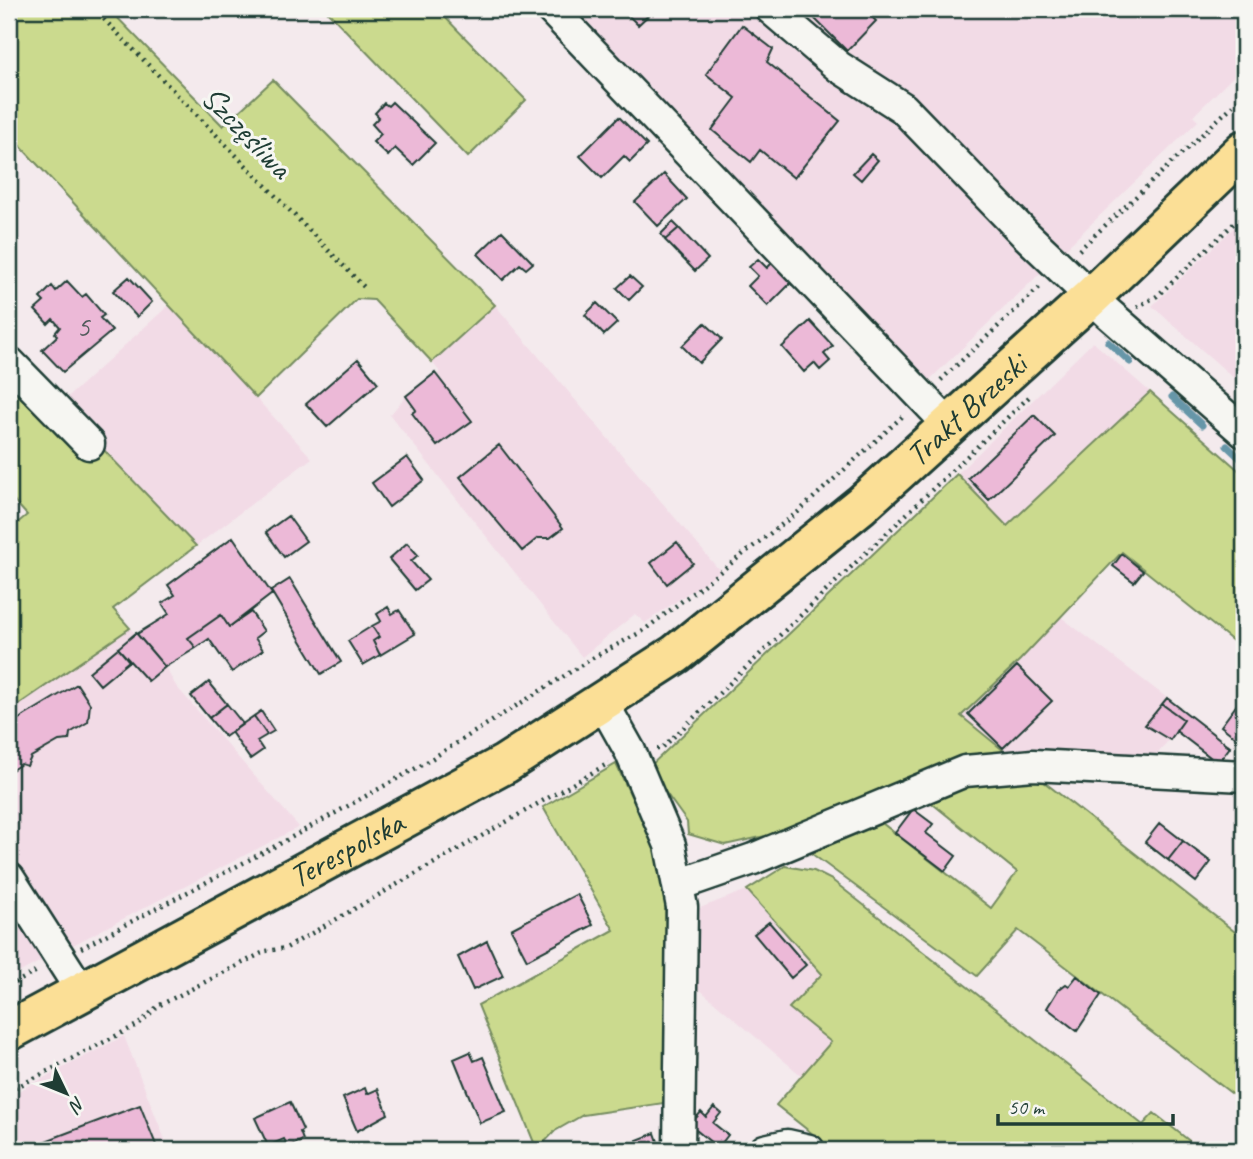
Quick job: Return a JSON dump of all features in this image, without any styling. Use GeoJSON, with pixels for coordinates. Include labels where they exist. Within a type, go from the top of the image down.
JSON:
{"type":"FeatureCollection","features":[{"type":"Feature","properties":{"kind":"main road","name":"Trakt Brzeski"},"geometry":{"type":"LineString","coordinates":[[676,654],[861,505],[1091,297],[1244,150]]}},
{"type":"Feature","properties":{"kind":"main road","name":"Terespolska"},"geometry":{"type":"LineString","coordinates":[[9,1031],[505,764],[676,654]]}},
{"type":"Feature","properties":{"kind":"street"},"geometry":{"type":"LineString","coordinates":[[551,9],[949,425]]}},
{"type":"Feature","properties":{"kind":"street"},"geometry":{"type":"LineString","coordinates":[[771,9],[839,67],[902,108],[1060,268],[1244,432]]}},
{"type":"Feature","properties":{"kind":"street"},"geometry":{"type":"LineString","coordinates":[[9,362],[89,444]]}},
{"type":"Feature","properties":{"kind":"street"},"geometry":{"type":"LineString","coordinates":[[603,703],[630,751],[670,845],[682,907],[679,1150]]}},
{"type":"Feature","properties":{"kind":"street"},"geometry":{"type":"LineString","coordinates":[[678,885],[753,859],[965,771],[1033,765],[1120,772],[1244,776]]}},
{"type":"Feature","properties":{"kind":"street"},"geometry":{"type":"LineString","coordinates":[[1214,773],[1244,799]]}},
{"type":"Feature","properties":{"kind":"street"},"geometry":{"type":"LineString","coordinates":[[9,878],[82,992]]}},
{"type":"Feature","properties":{"kind":"street"},"geometry":{"type":"LineString","coordinates":[[765,1150],[787,1145],[809,1150]]}},
{"type":"Feature","properties":{"kind":"path","name":"Szczęśliwa"},"geometry":{"type":"LineString","coordinates":[[94,9],[366,289]]}},
{"type":"Feature","properties":{"kind":"path"},"geometry":{"type":"LineString","coordinates":[[9,986],[378,790],[596,656],[643,631],[798,512],[1244,95]]}},
{"type":"Feature","properties":{"kind":"shaded area"},"geometry":{"type":"Polygon","coordinates":[[[561,9],[1244,9],[1244,66],[1193,116],[1198,121],[921,388],[561,9]]]}},
{"type":"Feature","properties":{"kind":"shaded area"},"geometry":{"type":"Polygon","coordinates":[[[1244,218],[1244,387],[1152,306],[1244,218]]]}},
{"type":"Feature","properties":{"kind":"shaded area"},"geometry":{"type":"Polygon","coordinates":[[[169,305],[312,458],[196,546],[59,405],[169,305]]]}},
{"type":"Feature","properties":{"kind":"shaded area"},"geometry":{"type":"Polygon","coordinates":[[[495,305],[720,571],[645,623],[635,614],[582,657],[390,415],[406,396],[440,372],[432,362],[495,305]]]}},
{"type":"Feature","properties":{"kind":"shaded area"},"geometry":{"type":"Polygon","coordinates":[[[1093,342],[1150,392],[1007,526],[957,474],[1093,342]]]}},
{"type":"Feature","properties":{"kind":"shaded area"},"geometry":{"type":"Polygon","coordinates":[[[1061,617],[1167,698],[1162,704],[1184,720],[1153,760],[1014,759],[961,717],[1061,617]]]}},
{"type":"Feature","properties":{"kind":"shaded area"},"geometry":{"type":"Polygon","coordinates":[[[130,628],[165,667],[176,686],[299,827],[71,946],[9,851],[9,711],[130,628]]]}},
{"type":"Feature","properties":{"kind":"shaded area"},"geometry":{"type":"Polygon","coordinates":[[[747,890],[822,974],[831,1042],[802,1076],[693,984],[692,911],[747,890]]]}},
{"type":"Feature","properties":{"kind":"shaded area"},"geometry":{"type":"Polygon","coordinates":[[[9,896],[50,956],[9,978],[9,896]]]}},
{"type":"Feature","properties":{"kind":"shaded area"},"geometry":{"type":"Polygon","coordinates":[[[124,1036],[169,1150],[9,1150],[9,1096],[124,1036]]]}},
{"type":"Feature","properties":{"kind":"green space"},"geometry":{"type":"Polygon","coordinates":[[[9,9],[109,9],[223,126],[273,80],[495,305],[432,362],[374,300],[357,299],[256,398],[9,134],[9,9]]]}},
{"type":"Feature","properties":{"kind":"green space"},"geometry":{"type":"Polygon","coordinates":[[[325,9],[437,9],[526,100],[468,157],[325,9]]]}},
{"type":"Feature","properties":{"kind":"green space"},"geometry":{"type":"Polygon","coordinates":[[[9,375],[101,447],[196,546],[113,609],[130,628],[9,711],[9,530],[27,515],[9,495],[9,375]]]}},
{"type":"Feature","properties":{"kind":"green space"},"geometry":{"type":"Polygon","coordinates":[[[1150,392],[1244,475],[1244,650],[1122,552],[1020,660],[961,716],[1014,759],[774,834],[725,845],[688,834],[687,822],[648,768],[957,474],[1007,526],[1150,392]]]}},
{"type":"Feature","properties":{"kind":"green space"},"geometry":{"type":"Polygon","coordinates":[[[616,764],[664,866],[667,962],[664,1103],[583,1115],[555,1131],[537,1150],[478,1005],[614,930],[543,807],[616,764]]]}},
{"type":"Feature","properties":{"kind":"green space"},"geometry":{"type":"Polygon","coordinates":[[[972,778],[1039,778],[1244,939],[1244,1103],[1018,930],[977,976],[812,854],[878,820],[991,908],[1017,872],[923,796],[972,778]]]}},
{"type":"Feature","properties":{"kind":"green space"},"geometry":{"type":"Polygon","coordinates":[[[785,866],[814,871],[832,880],[1143,1125],[1154,1113],[1201,1150],[833,1150],[776,1105],[831,1042],[789,1008],[822,974],[747,890],[785,866]]]}},
{"type":"Feature","properties":{"kind":"building"},"geometry":{"type":"Polygon","coordinates":[[[613,9],[655,9],[638,25],[627,14],[619,14],[613,9]]]}},
{"type":"Feature","properties":{"kind":"building"},"geometry":{"type":"Polygon","coordinates":[[[825,9],[864,9],[876,21],[847,51],[815,19],[825,9]]]}},
{"type":"Feature","properties":{"kind":"building"},"geometry":{"type":"Polygon","coordinates":[[[742,25],[773,49],[767,62],[840,121],[794,178],[760,150],[751,162],[712,130],[736,98],[706,74],[742,25]]]}},
{"type":"Feature","properties":{"kind":"building"},"geometry":{"type":"Polygon","coordinates":[[[392,102],[435,143],[413,165],[395,148],[388,156],[373,142],[381,134],[372,124],[379,117],[375,113],[384,103],[388,106],[392,102]]]}},
{"type":"Feature","properties":{"kind":"building"},"geometry":{"type":"Polygon","coordinates":[[[619,117],[647,145],[630,162],[624,156],[602,178],[580,156],[619,117]]]}},
{"type":"Feature","properties":{"kind":"building"},"geometry":{"type":"Polygon","coordinates":[[[871,154],[878,160],[861,180],[853,173],[871,154]]]}},
{"type":"Feature","properties":{"kind":"building"},"geometry":{"type":"Polygon","coordinates":[[[664,174],[687,199],[658,226],[635,202],[664,174]]]}},
{"type":"Feature","properties":{"kind":"building"},"geometry":{"type":"Polygon","coordinates":[[[673,222],[679,228],[665,240],[661,234],[673,222]]]}},
{"type":"Feature","properties":{"kind":"building"},"geometry":{"type":"Polygon","coordinates":[[[679,228],[708,259],[695,271],[665,240],[679,228]]]}},
{"type":"Feature","properties":{"kind":"building"},"geometry":{"type":"Polygon","coordinates":[[[502,231],[533,263],[526,269],[520,264],[503,280],[478,254],[502,231]]]}},
{"type":"Feature","properties":{"kind":"building"},"geometry":{"type":"Polygon","coordinates":[[[758,259],[767,268],[776,259],[795,279],[768,306],[748,286],[758,276],[749,267],[758,259]]]}},
{"type":"Feature","properties":{"kind":"building"},"geometry":{"type":"Polygon","coordinates":[[[630,276],[642,287],[629,300],[617,288],[630,276]]]}},
{"type":"Feature","properties":{"kind":"building"},"geometry":{"type":"Polygon","coordinates":[[[129,277],[152,302],[137,317],[113,291],[129,277]]]}},
{"type":"Feature","properties":{"kind":"building"},"geometry":{"type":"Polygon","coordinates":[[[67,281],[82,297],[86,294],[104,315],[100,318],[112,331],[63,372],[42,350],[57,336],[55,333],[60,327],[53,319],[48,324],[35,310],[44,302],[40,298],[52,286],[56,291],[67,281]]]}},
{"type":"Feature","properties":{"kind":"building"},"geometry":{"type":"Polygon","coordinates":[[[597,303],[617,323],[604,335],[585,315],[597,303]]]}},
{"type":"Feature","properties":{"kind":"building"},"geometry":{"type":"Polygon","coordinates":[[[810,321],[833,346],[824,354],[830,361],[820,370],[814,363],[804,372],[782,347],[810,321]]]}},
{"type":"Feature","properties":{"kind":"building"},"geometry":{"type":"Polygon","coordinates":[[[705,323],[722,339],[699,363],[682,346],[705,323]]]}},
{"type":"Feature","properties":{"kind":"building"},"geometry":{"type":"Polygon","coordinates":[[[358,359],[378,383],[327,427],[306,404],[358,359]]]}},
{"type":"Feature","properties":{"kind":"building"},"geometry":{"type":"Polygon","coordinates":[[[435,373],[472,421],[437,446],[412,413],[416,410],[406,396],[435,373]]]}},
{"type":"Feature","properties":{"kind":"building"},"geometry":{"type":"Polygon","coordinates":[[[1034,415],[1055,436],[989,500],[968,478],[1034,415]]]}},
{"type":"Feature","properties":{"kind":"building"},"geometry":{"type":"Polygon","coordinates":[[[499,445],[563,528],[550,538],[538,538],[522,551],[460,477],[499,445]]]}},
{"type":"Feature","properties":{"kind":"building"},"geometry":{"type":"Polygon","coordinates":[[[407,457],[424,480],[389,507],[372,483],[407,457]]]}},
{"type":"Feature","properties":{"kind":"building"},"geometry":{"type":"Polygon","coordinates":[[[288,516],[306,541],[284,557],[266,532],[288,516]]]}},
{"type":"Feature","properties":{"kind":"building"},"geometry":{"type":"Polygon","coordinates":[[[233,537],[272,594],[229,627],[221,615],[188,638],[196,648],[165,667],[137,634],[169,614],[162,603],[175,595],[168,585],[233,537]]]}},
{"type":"Feature","properties":{"kind":"building"},"geometry":{"type":"Polygon","coordinates":[[[677,542],[693,563],[667,584],[651,563],[677,542]]]}},
{"type":"Feature","properties":{"kind":"building"},"geometry":{"type":"Polygon","coordinates":[[[407,543],[418,555],[411,561],[428,580],[415,590],[389,559],[407,543]]]}},
{"type":"Feature","properties":{"kind":"building"},"geometry":{"type":"Polygon","coordinates":[[[1122,554],[1143,571],[1134,582],[1113,566],[1122,554]]]}},
{"type":"Feature","properties":{"kind":"building"},"geometry":{"type":"Polygon","coordinates":[[[290,579],[341,662],[321,674],[271,591],[290,579]]]}},
{"type":"Feature","properties":{"kind":"building"},"geometry":{"type":"Polygon","coordinates":[[[388,607],[392,614],[399,610],[415,634],[380,655],[373,641],[379,637],[372,626],[381,621],[377,614],[388,607]]]}},
{"type":"Feature","properties":{"kind":"building"},"geometry":{"type":"Polygon","coordinates":[[[251,612],[264,631],[255,638],[263,650],[232,672],[209,639],[196,648],[188,638],[221,615],[229,627],[251,612]]]}},
{"type":"Feature","properties":{"kind":"building"},"geometry":{"type":"Polygon","coordinates":[[[372,626],[379,637],[373,641],[380,655],[363,665],[348,641],[372,626]]]}},
{"type":"Feature","properties":{"kind":"building"},"geometry":{"type":"Polygon","coordinates":[[[136,633],[165,667],[148,681],[118,648],[136,633]]]}},
{"type":"Feature","properties":{"kind":"building"},"geometry":{"type":"Polygon","coordinates":[[[118,648],[129,661],[100,685],[89,672],[118,648]]]}},
{"type":"Feature","properties":{"kind":"building"},"geometry":{"type":"Polygon","coordinates":[[[1017,666],[1052,701],[1003,748],[968,714],[1017,666]]]}},
{"type":"Feature","properties":{"kind":"building"},"geometry":{"type":"Polygon","coordinates":[[[209,682],[227,704],[209,718],[191,696],[209,682]]]}},
{"type":"Feature","properties":{"kind":"building"},"geometry":{"type":"Polygon","coordinates":[[[77,684],[90,704],[88,722],[70,733],[69,740],[59,741],[31,757],[27,766],[21,764],[9,772],[9,725],[77,684]]]}},
{"type":"Feature","properties":{"kind":"building"},"geometry":{"type":"Polygon","coordinates":[[[1244,695],[1244,744],[1221,726],[1244,695]]]}},
{"type":"Feature","properties":{"kind":"building"},"geometry":{"type":"Polygon","coordinates":[[[1167,698],[1230,747],[1218,763],[1176,731],[1184,720],[1162,704],[1167,698]]]}},
{"type":"Feature","properties":{"kind":"building"},"geometry":{"type":"Polygon","coordinates":[[[227,704],[243,724],[225,737],[209,718],[227,704]]]}},
{"type":"Feature","properties":{"kind":"building"},"geometry":{"type":"Polygon","coordinates":[[[1162,704],[1184,720],[1170,740],[1145,725],[1162,704]]]}},
{"type":"Feature","properties":{"kind":"building"},"geometry":{"type":"Polygon","coordinates":[[[261,711],[274,731],[267,735],[254,716],[261,711]]]}},
{"type":"Feature","properties":{"kind":"building"},"geometry":{"type":"Polygon","coordinates":[[[254,716],[267,735],[257,741],[263,750],[250,759],[231,732],[254,716]]]}},
{"type":"Feature","properties":{"kind":"building"},"geometry":{"type":"Polygon","coordinates":[[[913,809],[933,824],[926,833],[956,856],[945,871],[895,833],[913,809]]]}},
{"type":"Feature","properties":{"kind":"building"},"geometry":{"type":"Polygon","coordinates":[[[1160,823],[1183,841],[1168,860],[1145,842],[1160,823]]]}},
{"type":"Feature","properties":{"kind":"building"},"geometry":{"type":"Polygon","coordinates":[[[1183,841],[1211,862],[1196,882],[1168,860],[1183,841]]]}},
{"type":"Feature","properties":{"kind":"building"},"geometry":{"type":"Polygon","coordinates":[[[577,894],[593,925],[527,960],[511,929],[577,894]]]}},
{"type":"Feature","properties":{"kind":"building"},"geometry":{"type":"Polygon","coordinates":[[[769,922],[806,965],[791,978],[754,934],[769,922]]]}},
{"type":"Feature","properties":{"kind":"building"},"geometry":{"type":"Polygon","coordinates":[[[487,941],[503,976],[473,990],[458,957],[487,941]]]}},
{"type":"Feature","properties":{"kind":"building"},"geometry":{"type":"Polygon","coordinates":[[[1077,976],[1101,995],[1077,1031],[1047,1008],[1058,990],[1066,984],[1069,986],[1077,976]]]}},
{"type":"Feature","properties":{"kind":"building"},"geometry":{"type":"Polygon","coordinates":[[[470,1052],[474,1061],[483,1057],[506,1112],[480,1123],[454,1059],[470,1052]]]}},
{"type":"Feature","properties":{"kind":"building"},"geometry":{"type":"Polygon","coordinates":[[[365,1088],[367,1094],[378,1089],[388,1114],[357,1131],[343,1098],[365,1088]]]}},
{"type":"Feature","properties":{"kind":"building"},"geometry":{"type":"Polygon","coordinates":[[[290,1102],[303,1130],[300,1132],[303,1140],[288,1147],[284,1139],[268,1146],[255,1118],[290,1102]]]}},
{"type":"Feature","properties":{"kind":"building"},"geometry":{"type":"Polygon","coordinates":[[[140,1105],[158,1150],[22,1150],[140,1105]]]}},
{"type":"Feature","properties":{"kind":"building"},"geometry":{"type":"Polygon","coordinates":[[[714,1107],[721,1113],[713,1123],[728,1135],[718,1148],[690,1125],[701,1112],[706,1117],[714,1107]]]}},
{"type":"Feature","properties":{"kind":"building"},"geometry":{"type":"Polygon","coordinates":[[[655,1133],[661,1150],[640,1150],[637,1140],[655,1133]]]}},
{"type":"Feature","properties":{"kind":"waterway"},"geometry":{"type":"LineString","coordinates":[[1108,342],[1130,362]]}},
{"type":"Feature","properties":{"kind":"waterway"},"geometry":{"type":"LineString","coordinates":[[1172,397],[1202,425]]}},
{"type":"Feature","properties":{"kind":"waterway"},"geometry":{"type":"LineString","coordinates":[[1227,446],[1244,462]]}}]}
